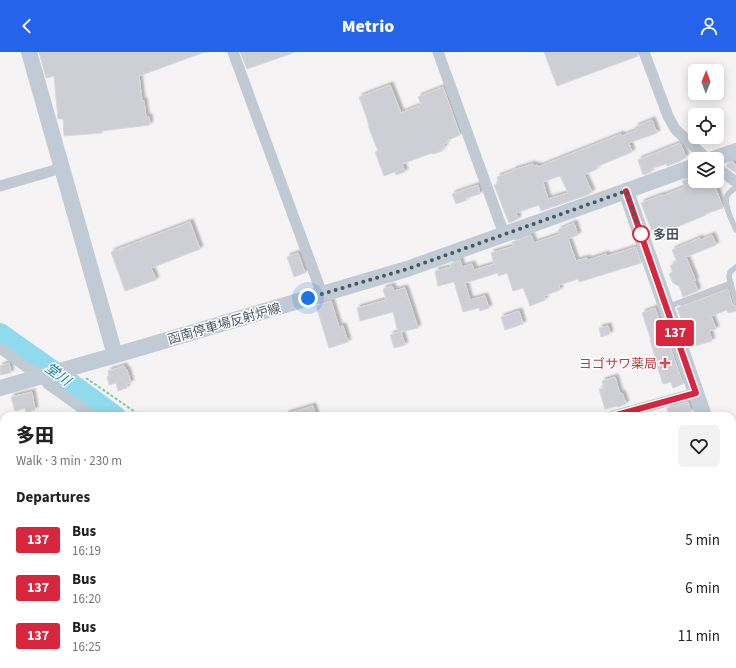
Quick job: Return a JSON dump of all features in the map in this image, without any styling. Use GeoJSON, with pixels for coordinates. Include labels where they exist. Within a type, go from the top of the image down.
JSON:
{"type":"FeatureCollection","features":[{"type":"Feature","properties":{"kind":"main road"},"geometry":{"type":"LineString","coordinates":[[29,52],[115,355]]}},
{"type":"Feature","properties":{"kind":"main road"},"geometry":{"type":"LineString","coordinates":[[724,155],[736,151]]}},
{"type":"Feature","properties":{"kind":"main road","name":"函南停車場反射炉線"},"geometry":{"type":"LineString","coordinates":[[0,388],[407,269],[688,169]]}},
{"type":"Feature","properties":{"kind":"main road"},"geometry":{"type":"LineString","coordinates":[[626,191],[703,412]]}},
{"type":"Feature","properties":{"kind":"street"},"geometry":{"type":"LineString","coordinates":[[233,52],[322,294]]}},
{"type":"Feature","properties":{"kind":"street"},"geometry":{"type":"LineString","coordinates":[[438,52],[504,234]]}},
{"type":"Feature","properties":{"kind":"street"},"geometry":{"type":"LineString","coordinates":[[644,52],[668,116],[675,130],[699,152]]}},
{"type":"Feature","properties":{"kind":"street"},"geometry":{"type":"LineString","coordinates":[[0,186],[62,168]]}},
{"type":"Feature","properties":{"kind":"street"},"geometry":{"type":"LineString","coordinates":[[724,173],[736,182]]}},
{"type":"Feature","properties":{"kind":"street"},"geometry":{"type":"LineString","coordinates":[[0,348],[42,376],[48,384],[87,412]]}},
{"type":"Feature","properties":{"kind":"street"},"geometry":{"type":"LineString","coordinates":[[627,412],[696,393]]}},
{"type":"Feature","properties":{"kind":"lane"},"geometry":{"type":"LineString","coordinates":[[736,187],[727,195],[726,203],[736,230]]}},
{"type":"Feature","properties":{"kind":"lane"},"geometry":{"type":"LineString","coordinates":[[736,268],[729,274],[730,283],[736,302]]}},
{"type":"Feature","properties":{"kind":"lane"},"geometry":{"type":"LineString","coordinates":[[666,307],[730,283]]}},
{"type":"Feature","properties":{"kind":"path"},"geometry":{"type":"LineString","coordinates":[[70,367],[135,412]]}},
{"type":"Feature","properties":{"kind":"building"},"geometry":{"type":"Polygon","coordinates":[[[39,52],[202,53],[139,76],[142,101],[144,101],[146,117],[149,117],[150,125],[102,131],[102,133],[64,136],[63,119],[58,119],[54,76],[46,78],[39,52]]]}},
{"type":"Feature","properties":{"kind":"building"},"geometry":{"type":"Polygon","coordinates":[[[240,52],[293,52],[293,53],[247,69],[240,52]]]}},
{"type":"Feature","properties":{"kind":"building"},"geometry":{"type":"Polygon","coordinates":[[[544,52],[637,52],[638,56],[557,86],[544,52]]]}},
{"type":"Feature","properties":{"kind":"building"},"geometry":{"type":"Polygon","coordinates":[[[390,85],[401,113],[421,105],[418,97],[443,87],[460,135],[446,141],[447,143],[443,144],[445,147],[441,149],[442,151],[402,164],[405,172],[396,175],[395,172],[384,176],[375,152],[378,151],[359,97],[390,85]]]}},
{"type":"Feature","properties":{"kind":"building"},"geometry":{"type":"Polygon","coordinates":[[[652,120],[657,133],[629,143],[632,152],[596,167],[597,169],[584,175],[592,192],[589,193],[590,194],[541,211],[539,205],[516,213],[518,219],[509,223],[494,185],[499,183],[497,177],[533,164],[534,166],[537,165],[538,167],[621,134],[622,136],[637,130],[635,127],[652,120]],[[560,176],[543,182],[548,199],[568,193],[560,176]]]}},
{"type":"Feature","properties":{"kind":"building"},"geometry":{"type":"Polygon","coordinates":[[[680,143],[686,157],[680,160],[681,161],[667,166],[666,164],[650,169],[651,172],[643,175],[638,160],[680,143]]]}},
{"type":"Feature","properties":{"kind":"building"},"geometry":{"type":"Polygon","coordinates":[[[732,162],[736,165],[736,173],[726,166],[732,162]]]}},
{"type":"Feature","properties":{"kind":"building"},"geometry":{"type":"Polygon","coordinates":[[[688,179],[688,188],[716,188],[723,208],[705,214],[706,215],[670,230],[672,233],[655,240],[641,203],[685,187],[682,181],[688,179]]]}},
{"type":"Feature","properties":{"kind":"building"},"geometry":{"type":"Polygon","coordinates":[[[478,185],[480,194],[466,198],[467,200],[456,204],[452,194],[478,185]]]}},
{"type":"Feature","properties":{"kind":"building"},"geometry":{"type":"Polygon","coordinates":[[[190,222],[200,249],[151,268],[156,280],[125,291],[111,252],[190,222]]]}},
{"type":"Feature","properties":{"kind":"building"},"geometry":{"type":"Polygon","coordinates":[[[574,223],[578,235],[568,239],[576,261],[587,258],[588,260],[606,254],[607,256],[636,247],[641,263],[579,282],[578,279],[559,285],[560,290],[544,296],[545,300],[530,306],[523,288],[513,291],[507,273],[498,276],[498,273],[465,283],[470,300],[485,296],[489,308],[480,311],[479,308],[463,312],[454,282],[438,286],[435,271],[451,267],[450,264],[460,260],[462,267],[472,264],[474,270],[494,264],[491,253],[514,246],[512,242],[531,235],[534,243],[560,234],[558,230],[574,223]]]}},
{"type":"Feature","properties":{"kind":"building"},"geometry":{"type":"Polygon","coordinates":[[[712,235],[716,245],[686,257],[696,280],[694,281],[698,291],[683,297],[679,286],[673,283],[669,274],[673,272],[670,266],[677,262],[672,250],[700,238],[701,240],[712,235]]]}},
{"type":"Feature","properties":{"kind":"building"},"geometry":{"type":"Polygon","coordinates":[[[298,253],[305,273],[294,277],[287,257],[298,253]]]}},
{"type":"Feature","properties":{"kind":"building"},"geometry":{"type":"Polygon","coordinates":[[[392,286],[394,291],[405,288],[418,328],[401,332],[405,345],[394,348],[390,335],[398,332],[393,312],[360,321],[357,308],[386,300],[383,289],[392,286]]]}},
{"type":"Feature","properties":{"kind":"building"},"geometry":{"type":"Polygon","coordinates":[[[728,289],[732,304],[736,306],[736,311],[728,313],[727,310],[711,316],[716,329],[709,331],[712,341],[695,346],[689,328],[685,329],[677,308],[728,289]]]}},
{"type":"Feature","properties":{"kind":"building"},"geometry":{"type":"Polygon","coordinates":[[[331,301],[339,327],[343,326],[348,342],[329,348],[316,306],[331,301]]]}},
{"type":"Feature","properties":{"kind":"building"},"geometry":{"type":"Polygon","coordinates":[[[655,308],[683,384],[673,388],[671,382],[663,384],[642,313],[655,308]]]}},
{"type":"Feature","properties":{"kind":"building"},"geometry":{"type":"Polygon","coordinates":[[[519,311],[523,324],[505,330],[501,317],[519,311]]]}},
{"type":"Feature","properties":{"kind":"building"},"geometry":{"type":"Polygon","coordinates":[[[608,326],[610,334],[601,337],[599,328],[608,326]]]}},
{"type":"Feature","properties":{"kind":"building"},"geometry":{"type":"Polygon","coordinates":[[[9,363],[11,373],[0,375],[0,366],[9,363]]]}},
{"type":"Feature","properties":{"kind":"building"},"geometry":{"type":"Polygon","coordinates":[[[124,366],[127,370],[131,383],[126,384],[127,388],[118,391],[116,383],[109,385],[107,377],[109,376],[108,371],[124,366]]]}},
{"type":"Feature","properties":{"kind":"building"},"geometry":{"type":"Polygon","coordinates":[[[615,377],[620,394],[622,393],[626,404],[605,409],[599,389],[604,388],[602,381],[615,377]]]}},
{"type":"Feature","properties":{"kind":"building"},"geometry":{"type":"Polygon","coordinates":[[[32,392],[35,410],[26,412],[25,408],[15,411],[11,397],[32,392]]]}},
{"type":"Feature","properties":{"kind":"building"},"geometry":{"type":"Polygon","coordinates":[[[688,402],[691,412],[668,412],[667,408],[688,402]]]}},
{"type":"Feature","properties":{"kind":"building"},"geometry":{"type":"Polygon","coordinates":[[[313,406],[315,412],[293,412],[313,406]]]}},
{"type":"Feature","properties":{"kind":"waterway","name":"堂川"},"geometry":{"type":"LineString","coordinates":[[0,333],[111,412]]}},
{"type":"Feature","properties":{"kind":"bus line","name":"137"},"geometry":{"type":"LineString","coordinates":[[626,191],[696,393],[627,412]]}},
{"type":"Feature","properties":{"kind":"place","name":"多田"},"geometry":{"type":"Point","coordinates":[641,234]}},
{"type":"Feature","properties":{"kind":"place","name":"ヨゴサワ薬局"},"geometry":{"type":"Point","coordinates":[665,363]}},
{"type":"Feature","properties":{"kind":"route"},"geometry":{"type":"LineString","coordinates":[[308,298],[407,269],[626,191],[641,234]]}}]}
